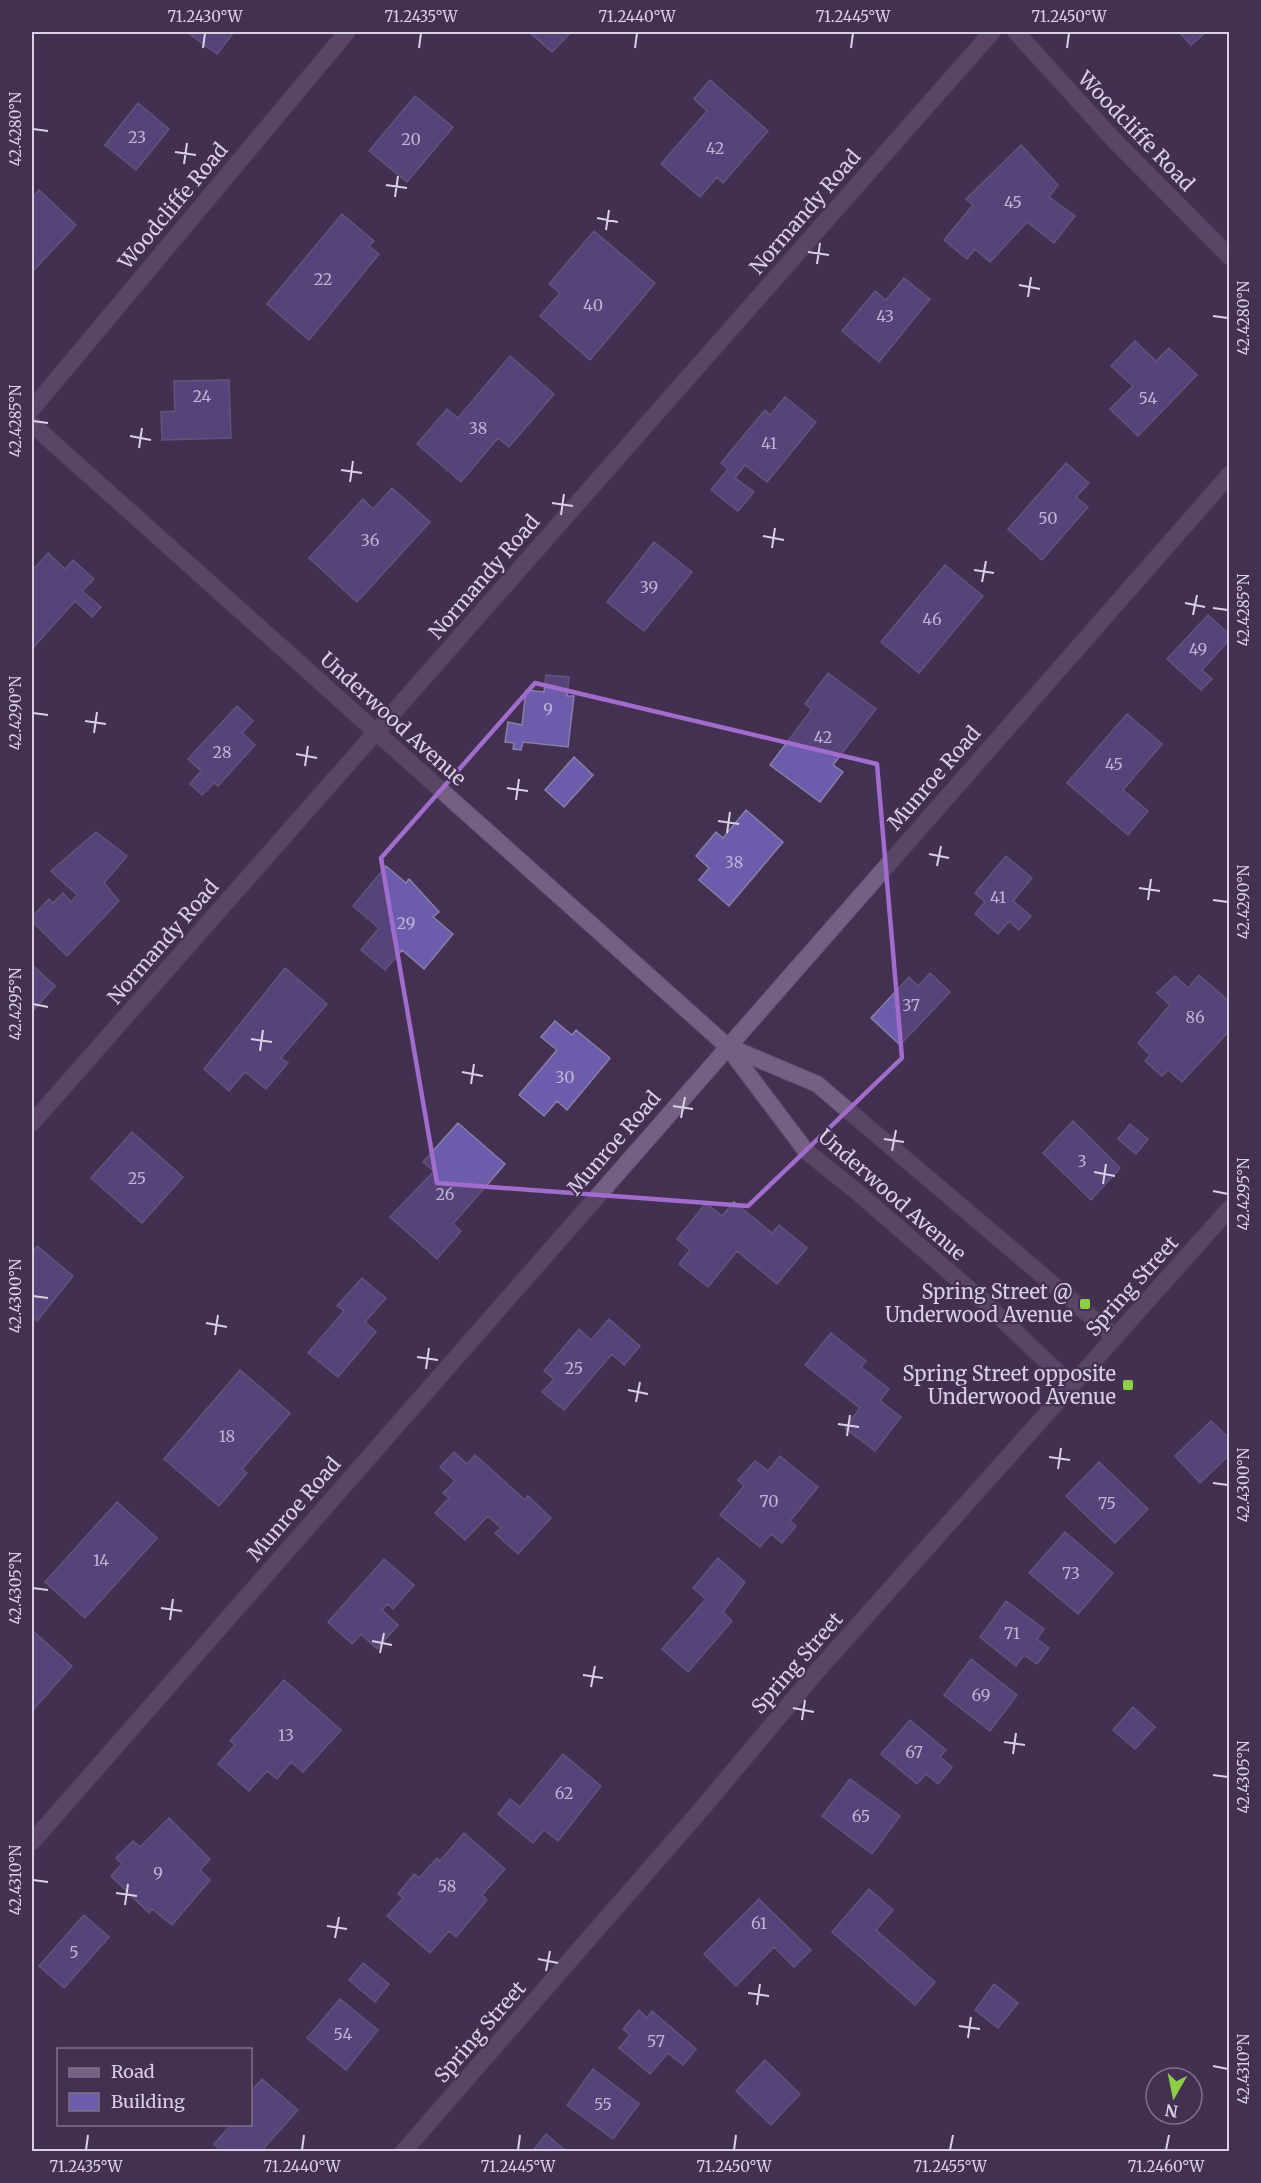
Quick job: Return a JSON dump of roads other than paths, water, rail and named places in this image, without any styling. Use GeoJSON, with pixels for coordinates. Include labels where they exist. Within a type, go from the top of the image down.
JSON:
{"type":"FeatureCollection","features":[{"type":"Feature","properties":{"kind":"street","name":"Woodcliffe Road"},"geometry":{"type":"LineString","coordinates":[[32,409],[347,32]]}},
{"type":"Feature","properties":{"kind":"street","name":"Normandy Road"},"geometry":{"type":"LineString","coordinates":[[32,1123],[992,32]]}},
{"type":"Feature","properties":{"kind":"street","name":"Woodcliffe Road"},"geometry":{"type":"LineString","coordinates":[[1016,32],[1113,139],[1230,257]]}},
{"type":"Feature","properties":{"kind":"street","name":"Underwood Avenue"},"geometry":{"type":"LineString","coordinates":[[32,424],[727,1046],[806,1151],[974,1293],[1072,1386]]}},
{"type":"Feature","properties":{"kind":"street","name":"Munroe Road"},"geometry":{"type":"LineString","coordinates":[[32,1842],[1230,474]]}},
{"type":"Feature","properties":{"kind":"street","name":"Underwood Avenue"},"geometry":{"type":"LineString","coordinates":[[727,1046],[817,1084],[1115,1337]]}},
{"type":"Feature","properties":{"kind":"street","name":"Spring Street"},"geometry":{"type":"LineString","coordinates":[[403,2151],[692,1820],[834,1652],[1230,1208]]}},
{"type":"Feature","properties":{"kind":"place","name":"Spring Street @ Underwood Avenue"},"geometry":{"type":"Point","coordinates":[1085,1304]}},
{"type":"Feature","properties":{"kind":"place","name":"Spring Street opposite Underwood Avenue"},"geometry":{"type":"Point","coordinates":[1128,1385]}}]}
